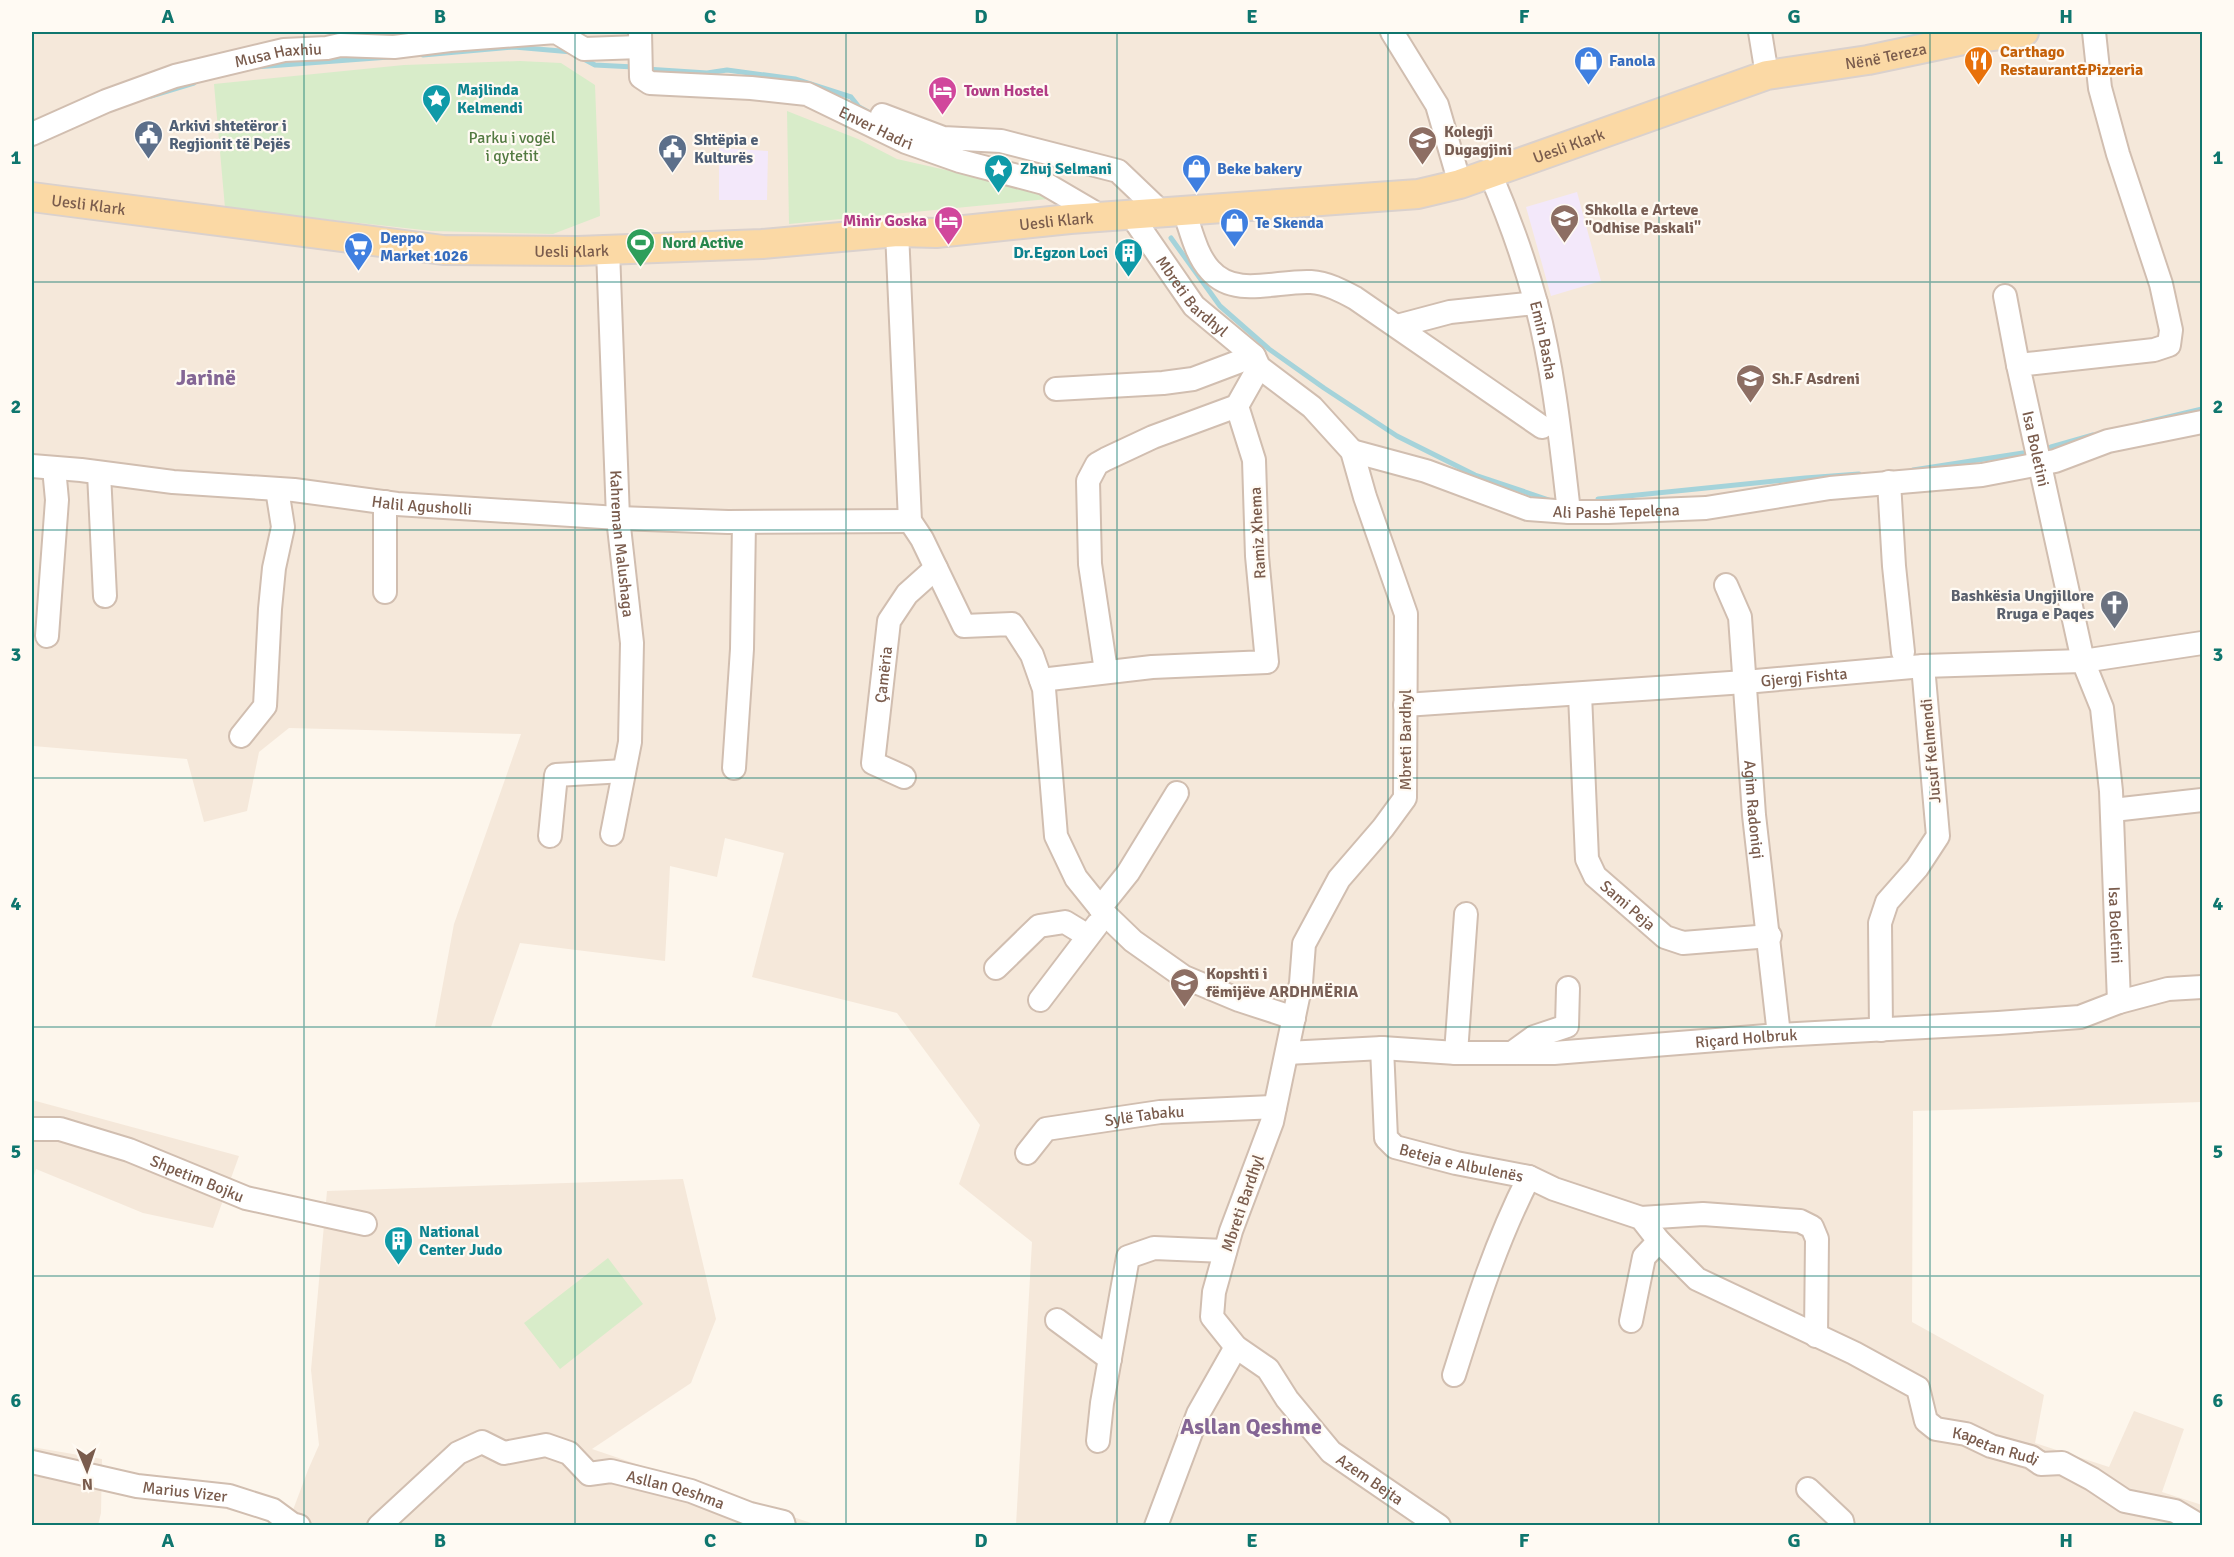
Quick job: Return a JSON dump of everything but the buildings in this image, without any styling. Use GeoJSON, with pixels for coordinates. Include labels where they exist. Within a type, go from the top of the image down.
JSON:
{"type":"FeatureCollection","features":[{"type":"Feature","properties":{"kind":"main road","name":"Nënë Tereza"},"geometry":{"type":"LineString","coordinates":[[1767,75],[1868,60],[2011,32]]}},
{"type":"Feature","properties":{"kind":"main road","name":"Uesli Klark"},"geometry":{"type":"LineString","coordinates":[[32,197],[443,250],[608,250],[762,244],[897,232],[936,232],[1102,217],[1418,194],[1460,184],[1767,75]]}},
{"type":"Feature","properties":{"kind":"street","name":"Musa Haxhiu"},"geometry":{"type":"LineString","coordinates":[[32,134],[106,101],[175,76],[284,50],[340,45],[394,46],[556,32],[584,49],[640,54]]}},
{"type":"Feature","properties":{"kind":"street"},"geometry":{"type":"LineString","coordinates":[[1392,32],[1437,105],[1460,184]]}},
{"type":"Feature","properties":{"kind":"street"},"geometry":{"type":"LineString","coordinates":[[1760,32],[1767,75]]}},
{"type":"Feature","properties":{"kind":"street"},"geometry":{"type":"LineString","coordinates":[[2018,365],[2154,350],[2169,345],[2170,330],[2161,284],[2118,154],[2100,88],[2094,32]]}},
{"type":"Feature","properties":{"kind":"street","name":"Enver Hadri"},"geometry":{"type":"LineString","coordinates":[[640,54],[650,83],[751,88],[807,94],[906,142],[960,161],[1044,183],[1102,217]]}},
{"type":"Feature","properties":{"kind":"street","name":"Enver Hadri"},"geometry":{"type":"LineString","coordinates":[[882,115],[944,138],[1001,141],[1118,171],[1173,212]]}},
{"type":"Feature","properties":{"kind":"street","name":"Emin Basha"},"geometry":{"type":"LineString","coordinates":[[1490,173],[1507,215],[1536,303],[1561,436],[1569,512]]}},
{"type":"Feature","properties":{"kind":"street"},"geometry":{"type":"LineString","coordinates":[[1173,212],[1209,270],[1225,284],[1244,286],[1313,282],[1338,289],[1542,428]]}},
{"type":"Feature","properties":{"kind":"street","name":"Mbreti Bardhyl"},"geometry":{"type":"LineString","coordinates":[[1131,215],[1194,306],[1312,407],[1352,451],[1406,614],[1405,798],[1383,828],[1339,879],[1304,944],[1301,983],[1272,1122],[1225,1251],[1214,1292],[1212,1317],[1236,1347]]}},
{"type":"Feature","properties":{"kind":"street"},"geometry":{"type":"LineString","coordinates":[[897,232],[910,521],[922,538],[964,626],[1012,624],[1032,656],[1044,689],[1056,836],[1076,878],[1102,911],[1133,941],[1184,977],[1239,1000],[1294,1018]]}},
{"type":"Feature","properties":{"kind":"street","name":"Kahreman Malushaga"},"geometry":{"type":"LineString","coordinates":[[608,250],[618,518],[632,643],[630,742],[612,834]]}},
{"type":"Feature","properties":{"kind":"street","name":"Isa Boletini"},"geometry":{"type":"LineString","coordinates":[[2005,296],[2083,661],[2102,708],[2113,810],[2119,1002]]}},
{"type":"Feature","properties":{"kind":"street"},"geometry":{"type":"LineString","coordinates":[[1401,325],[1450,312],[1536,303]]}},
{"type":"Feature","properties":{"kind":"street"},"geometry":{"type":"LineString","coordinates":[[1056,389],[1163,383],[1193,379],[1256,361]]}},
{"type":"Feature","properties":{"kind":"street"},"geometry":{"type":"LineString","coordinates":[[1041,680],[1106,671],[1090,564],[1088,481],[1097,464],[1153,437],[1237,406],[1256,361]]}},
{"type":"Feature","properties":{"kind":"street","name":"Ramiz Xhema"},"geometry":{"type":"LineString","coordinates":[[1106,671],[1267,662],[1257,556],[1254,460],[1237,406]]}},
{"type":"Feature","properties":{"kind":"street","name":"Ali Pashë Tepelena"},"geometry":{"type":"LineString","coordinates":[[1352,451],[1426,471],[1528,508],[1569,512],[1706,508],[1779,495],[1889,482],[1982,475],[2055,461],[2108,441],[2202,422]]}},
{"type":"Feature","properties":{"kind":"street","name":"Halil Agusholli"},"geometry":{"type":"LineString","coordinates":[[32,466],[173,482],[277,489],[385,502],[618,518],[744,522],[910,521]]}},
{"type":"Feature","properties":{"kind":"street"},"geometry":{"type":"LineString","coordinates":[[47,636],[57,500],[54,468]]}},
{"type":"Feature","properties":{"kind":"street"},"geometry":{"type":"LineString","coordinates":[[99,472],[105,596]]}},
{"type":"Feature","properties":{"kind":"street"},"geometry":{"type":"LineString","coordinates":[[1889,482],[1894,566],[1903,652]]}},
{"type":"Feature","properties":{"kind":"street"},"geometry":{"type":"LineString","coordinates":[[241,736],[265,706],[274,568],[283,527],[277,489]]}},
{"type":"Feature","properties":{"kind":"street"},"geometry":{"type":"LineString","coordinates":[[385,502],[385,592]]}},
{"type":"Feature","properties":{"kind":"street"},"geometry":{"type":"LineString","coordinates":[[734,768],[742,649],[744,522]]}},
{"type":"Feature","properties":{"kind":"street","name":"Çamëria"},"geometry":{"type":"LineString","coordinates":[[904,777],[873,763],[889,621],[907,594],[936,568]]}},
{"type":"Feature","properties":{"kind":"street","name":"Agim Radoniqi"},"geometry":{"type":"LineString","coordinates":[[1726,585],[1740,617],[1755,815],[1779,1035]]}},
{"type":"Feature","properties":{"kind":"street","name":"Gjergj Fishta"},"geometry":{"type":"LineString","coordinates":[[1405,705],[1745,682],[1923,666],[2083,661],[2202,643]]}},
{"type":"Feature","properties":{"kind":"street","name":"Jusuf Kelmendi"},"geometry":{"type":"LineString","coordinates":[[1881,1030],[1881,922],[1887,902],[1917,868],[1938,836],[1923,666]]}},
{"type":"Feature","properties":{"kind":"street","name":"Sami Peja"},"geometry":{"type":"LineString","coordinates":[[1580,694],[1587,859],[1595,876],[1665,937],[1683,943],[1770,936]]}},
{"type":"Feature","properties":{"kind":"street"},"geometry":{"type":"LineString","coordinates":[[550,836],[556,775],[624,771]]}},
{"type":"Feature","properties":{"kind":"street"},"geometry":{"type":"LineString","coordinates":[[1040,1000],[1088,936],[1177,793]]}},
{"type":"Feature","properties":{"kind":"street"},"geometry":{"type":"LineString","coordinates":[[2113,810],[2202,800]]}},
{"type":"Feature","properties":{"kind":"street"},"geometry":{"type":"LineString","coordinates":[[1456,1053],[1466,914]]}},
{"type":"Feature","properties":{"kind":"street"},"geometry":{"type":"LineString","coordinates":[[996,968],[1039,926],[1065,922],[1088,936]]}},
{"type":"Feature","properties":{"kind":"street","name":"Riçard Holbruk"},"geometry":{"type":"LineString","coordinates":[[1287,1053],[1382,1048],[1456,1053],[1554,1053],[1690,1044],[1779,1035],[2080,1017],[2119,1002],[2168,989],[2202,987]]}},
{"type":"Feature","properties":{"kind":"street"},"geometry":{"type":"LineString","coordinates":[[1512,1053],[1534,1037],[1567,1026],[1568,988]]}},
{"type":"Feature","properties":{"kind":"street","name":"Beteja e Albulenës"},"geometry":{"type":"LineString","coordinates":[[1382,1048],[1386,1138],[1395,1147],[1456,1163],[1529,1177],[1510,1214],[1487,1270],[1454,1375]]}},
{"type":"Feature","properties":{"kind":"street","name":"Sylë Tabaku"},"geometry":{"type":"LineString","coordinates":[[1027,1153],[1046,1129],[1160,1112],[1275,1107]]}},
{"type":"Feature","properties":{"kind":"street","name":"Shpetim Bojku"},"geometry":{"type":"LineString","coordinates":[[32,1129],[60,1129],[129,1150],[246,1198],[365,1224]]}},
{"type":"Feature","properties":{"kind":"street"},"geometry":{"type":"LineString","coordinates":[[1529,1177],[1554,1189],[1641,1218],[1703,1214],[1800,1221],[1812,1227],[1817,1239],[1815,1336]]}},
{"type":"Feature","properties":{"kind":"street","name":"Kapetan Rudi"},"geometry":{"type":"LineString","coordinates":[[1641,1218],[1659,1241],[1697,1279],[1854,1353],[1918,1388],[1926,1420],[1936,1429],[1966,1434],[1991,1446],[2031,1457],[2041,1464],[2062,1463],[2125,1501],[2175,1511],[2200,1526]]}},
{"type":"Feature","properties":{"kind":"street"},"geometry":{"type":"LineString","coordinates":[[1631,1321],[1644,1257],[1659,1241]]}},
{"type":"Feature","properties":{"kind":"street"},"geometry":{"type":"LineString","coordinates":[[1098,1441],[1102,1403],[1128,1257],[1154,1248],[1225,1251]]}},
{"type":"Feature","properties":{"kind":"street"},"geometry":{"type":"LineString","coordinates":[[1057,1320],[1110,1359]]}},
{"type":"Feature","properties":{"kind":"street"},"geometry":{"type":"LineString","coordinates":[[1156,1526],[1198,1414],[1236,1347]]}},
{"type":"Feature","properties":{"kind":"street","name":"Azem Bejta"},"geometry":{"type":"LineString","coordinates":[[1236,1347],[1268,1369],[1287,1399],[1331,1452],[1432,1523]]}},
{"type":"Feature","properties":{"kind":"street","name":"Asllan Qeshma"},"geometry":{"type":"LineString","coordinates":[[379,1526],[458,1453],[482,1443],[504,1453],[546,1445],[569,1453],[589,1474],[611,1470],[691,1491],[750,1514],[783,1522],[784,1526]]}},
{"type":"Feature","properties":{"kind":"street","name":"Marius Vizer"},"geometry":{"type":"LineString","coordinates":[[32,1462],[137,1486],[229,1497],[273,1510],[292,1524],[299,1526]]}},
{"type":"Feature","properties":{"kind":"street"},"geometry":{"type":"LineString","coordinates":[[1808,1489],[1842,1521],[1843,1526]]}},
{"type":"Feature","properties":{"kind":"shaded area"},"geometry":{"type":"Polygon","coordinates":[[[32,32],[2202,32],[2202,1102],[1913,1111],[1912,1322],[2044,1395],[2035,1443],[2109,1467],[2134,1411],[2184,1429],[2162,1492],[2202,1505],[2202,1525],[1016,1525],[1032,1242],[959,1184],[980,1125],[897,1013],[752,977],[784,853],[725,838],[717,877],[670,866],[665,961],[520,943],[491,1027],[435,1027],[454,924],[521,734],[289,728],[259,752],[247,811],[204,822],[187,759],[33,746],[32,32]]]}},
{"type":"Feature","properties":{"kind":"shaded area"},"geometry":{"type":"Polygon","coordinates":[[[719,148],[768,151],[767,200],[719,200],[719,148]]]}},
{"type":"Feature","properties":{"kind":"shaded area","name":"Shkolla e Arteve \"Odhise Paskali\""},"geometry":{"type":"Polygon","coordinates":[[[1577,192],[1601,281],[1551,296],[1526,207],[1577,192]]]}},
{"type":"Feature","properties":{"kind":"shaded area"},"geometry":{"type":"Polygon","coordinates":[[[32,1100],[239,1156],[213,1228],[143,1213],[36,1169],[32,1182],[32,1100]]]}},
{"type":"Feature","properties":{"kind":"shaded area"},"geometry":{"type":"Polygon","coordinates":[[[683,1179],[716,1319],[691,1383],[592,1449],[817,1525],[287,1526],[319,1445],[311,1370],[327,1191],[683,1179]]]}},
{"type":"Feature","properties":{"kind":"shaded area"},"geometry":{"type":"Polygon","coordinates":[[[32,1447],[102,1459],[101,1513],[98,1525],[32,1525],[32,1447]]]}},
{"type":"Feature","properties":{"kind":"green space","name":"Parku i vogël i qytetit"},"geometry":{"type":"Polygon","coordinates":[[[520,61],[561,63],[595,85],[600,216],[553,234],[432,231],[225,208],[214,84],[404,65],[520,61]]]}},
{"type":"Feature","properties":{"kind":"green space"},"geometry":{"type":"Polygon","coordinates":[[[787,111],[858,139],[897,159],[1030,189],[1045,194],[1048,199],[789,224],[787,111]]]}},
{"type":"Feature","properties":{"kind":"green space"},"geometry":{"type":"Polygon","coordinates":[[[608,1258],[643,1304],[560,1369],[524,1323],[608,1258]]]}},
{"type":"Feature","properties":{"kind":"waterway"},"geometry":{"type":"LineString","coordinates":[[423,55],[514,47],[572,52]]}},
{"type":"Feature","properties":{"kind":"waterway"},"geometry":{"type":"LineString","coordinates":[[255,67],[389,57]]}},
{"type":"Feature","properties":{"kind":"waterway"},"geometry":{"type":"LineString","coordinates":[[580,57],[595,65],[634,67]]}},
{"type":"Feature","properties":{"kind":"waterway"},"geometry":{"type":"LineString","coordinates":[[646,69],[707,73],[727,70],[795,79],[851,97],[859,107],[870,113]]}},
{"type":"Feature","properties":{"kind":"waterway"},"geometry":{"type":"LineString","coordinates":[[151,96],[194,83]]}},
{"type":"Feature","properties":{"kind":"waterway"},"geometry":{"type":"LineString","coordinates":[[1171,238],[1220,306],[1269,349],[1324,388],[1397,436],[1475,475],[1549,500]]}},
{"type":"Feature","properties":{"kind":"waterway"},"geometry":{"type":"LineString","coordinates":[[2143,423],[2202,409]]}},
{"type":"Feature","properties":{"kind":"waterway"},"geometry":{"type":"LineString","coordinates":[[2051,447],[2093,435]]}},
{"type":"Feature","properties":{"kind":"waterway"},"geometry":{"type":"LineString","coordinates":[[1913,470],[2023,453]]}},
{"type":"Feature","properties":{"kind":"waterway"},"geometry":{"type":"LineString","coordinates":[[1598,499],[1859,474]]}},
{"type":"Feature","properties":{"kind":"place","name":"Fanola"},"geometry":{"type":"Point","coordinates":[1588,86]}},
{"type":"Feature","properties":{"kind":"place","name":"Carthago Restaurant&Pizzeria"},"geometry":{"type":"Point","coordinates":[1979,86]}},
{"type":"Feature","properties":{"kind":"place","name":"Town Hostel"},"geometry":{"type":"Point","coordinates":[943,116]}},
{"type":"Feature","properties":{"kind":"place","name":"Majlinda Kelmendi"},"geometry":{"type":"Point","coordinates":[436,124]}},
{"type":"Feature","properties":{"kind":"place","name":"Arkivi shtetëror i Regjionit të Pejës"},"geometry":{"type":"Point","coordinates":[148,160]}},
{"type":"Feature","properties":{"kind":"place","name":"Kolegji Dugagjini"},"geometry":{"type":"Point","coordinates":[1423,166]}},
{"type":"Feature","properties":{"kind":"place","name":"Shtëpia e Kulturës"},"geometry":{"type":"Point","coordinates":[673,174]}},
{"type":"Feature","properties":{"kind":"place","name":"Zhuj Selmani"},"geometry":{"type":"Point","coordinates":[999,194]}},
{"type":"Feature","properties":{"kind":"place","name":"Beke bakery"},"geometry":{"type":"Point","coordinates":[1196,194]}},
{"type":"Feature","properties":{"kind":"place","name":"Shkolla e Arteve \"Odhise Paskali\""},"geometry":{"type":"Point","coordinates":[1564,244]}},
{"type":"Feature","properties":{"kind":"place","name":"Minir Goska"},"geometry":{"type":"Point","coordinates":[948,246]}},
{"type":"Feature","properties":{"kind":"place","name":"Te Skenda"},"geometry":{"type":"Point","coordinates":[1234,248]}},
{"type":"Feature","properties":{"kind":"place","name":"Nord Active"},"geometry":{"type":"Point","coordinates":[641,268]}},
{"type":"Feature","properties":{"kind":"place","name":"Deppo Market 1026"},"geometry":{"type":"Point","coordinates":[359,272]}},
{"type":"Feature","properties":{"kind":"place","name":"Dr.Egzon Loci"},"geometry":{"type":"Point","coordinates":[1129,278]}},
{"type":"Feature","properties":{"kind":"place","name":"Sh.F Asdreni"},"geometry":{"type":"Point","coordinates":[1751,404]}},
{"type":"Feature","properties":{"kind":"place","name":"Bashkësia Ungjillore Rruga e Paqes"},"geometry":{"type":"Point","coordinates":[2115,630]}},
{"type":"Feature","properties":{"kind":"place","name":"Kopshti i fëmijëve ARDHMËRIA"},"geometry":{"type":"Point","coordinates":[1185,1008]}},
{"type":"Feature","properties":{"kind":"place","name":"National Center Judo"},"geometry":{"type":"Point","coordinates":[398,1266]}},
{"type":"Feature","properties":{"kind":"district","name":"Jarinë"},"geometry":{"type":"Point","coordinates":[206,377]}},
{"type":"Feature","properties":{"kind":"district","name":"Asllan Qeshme"},"geometry":{"type":"Point","coordinates":[1251,1426]}}]}
